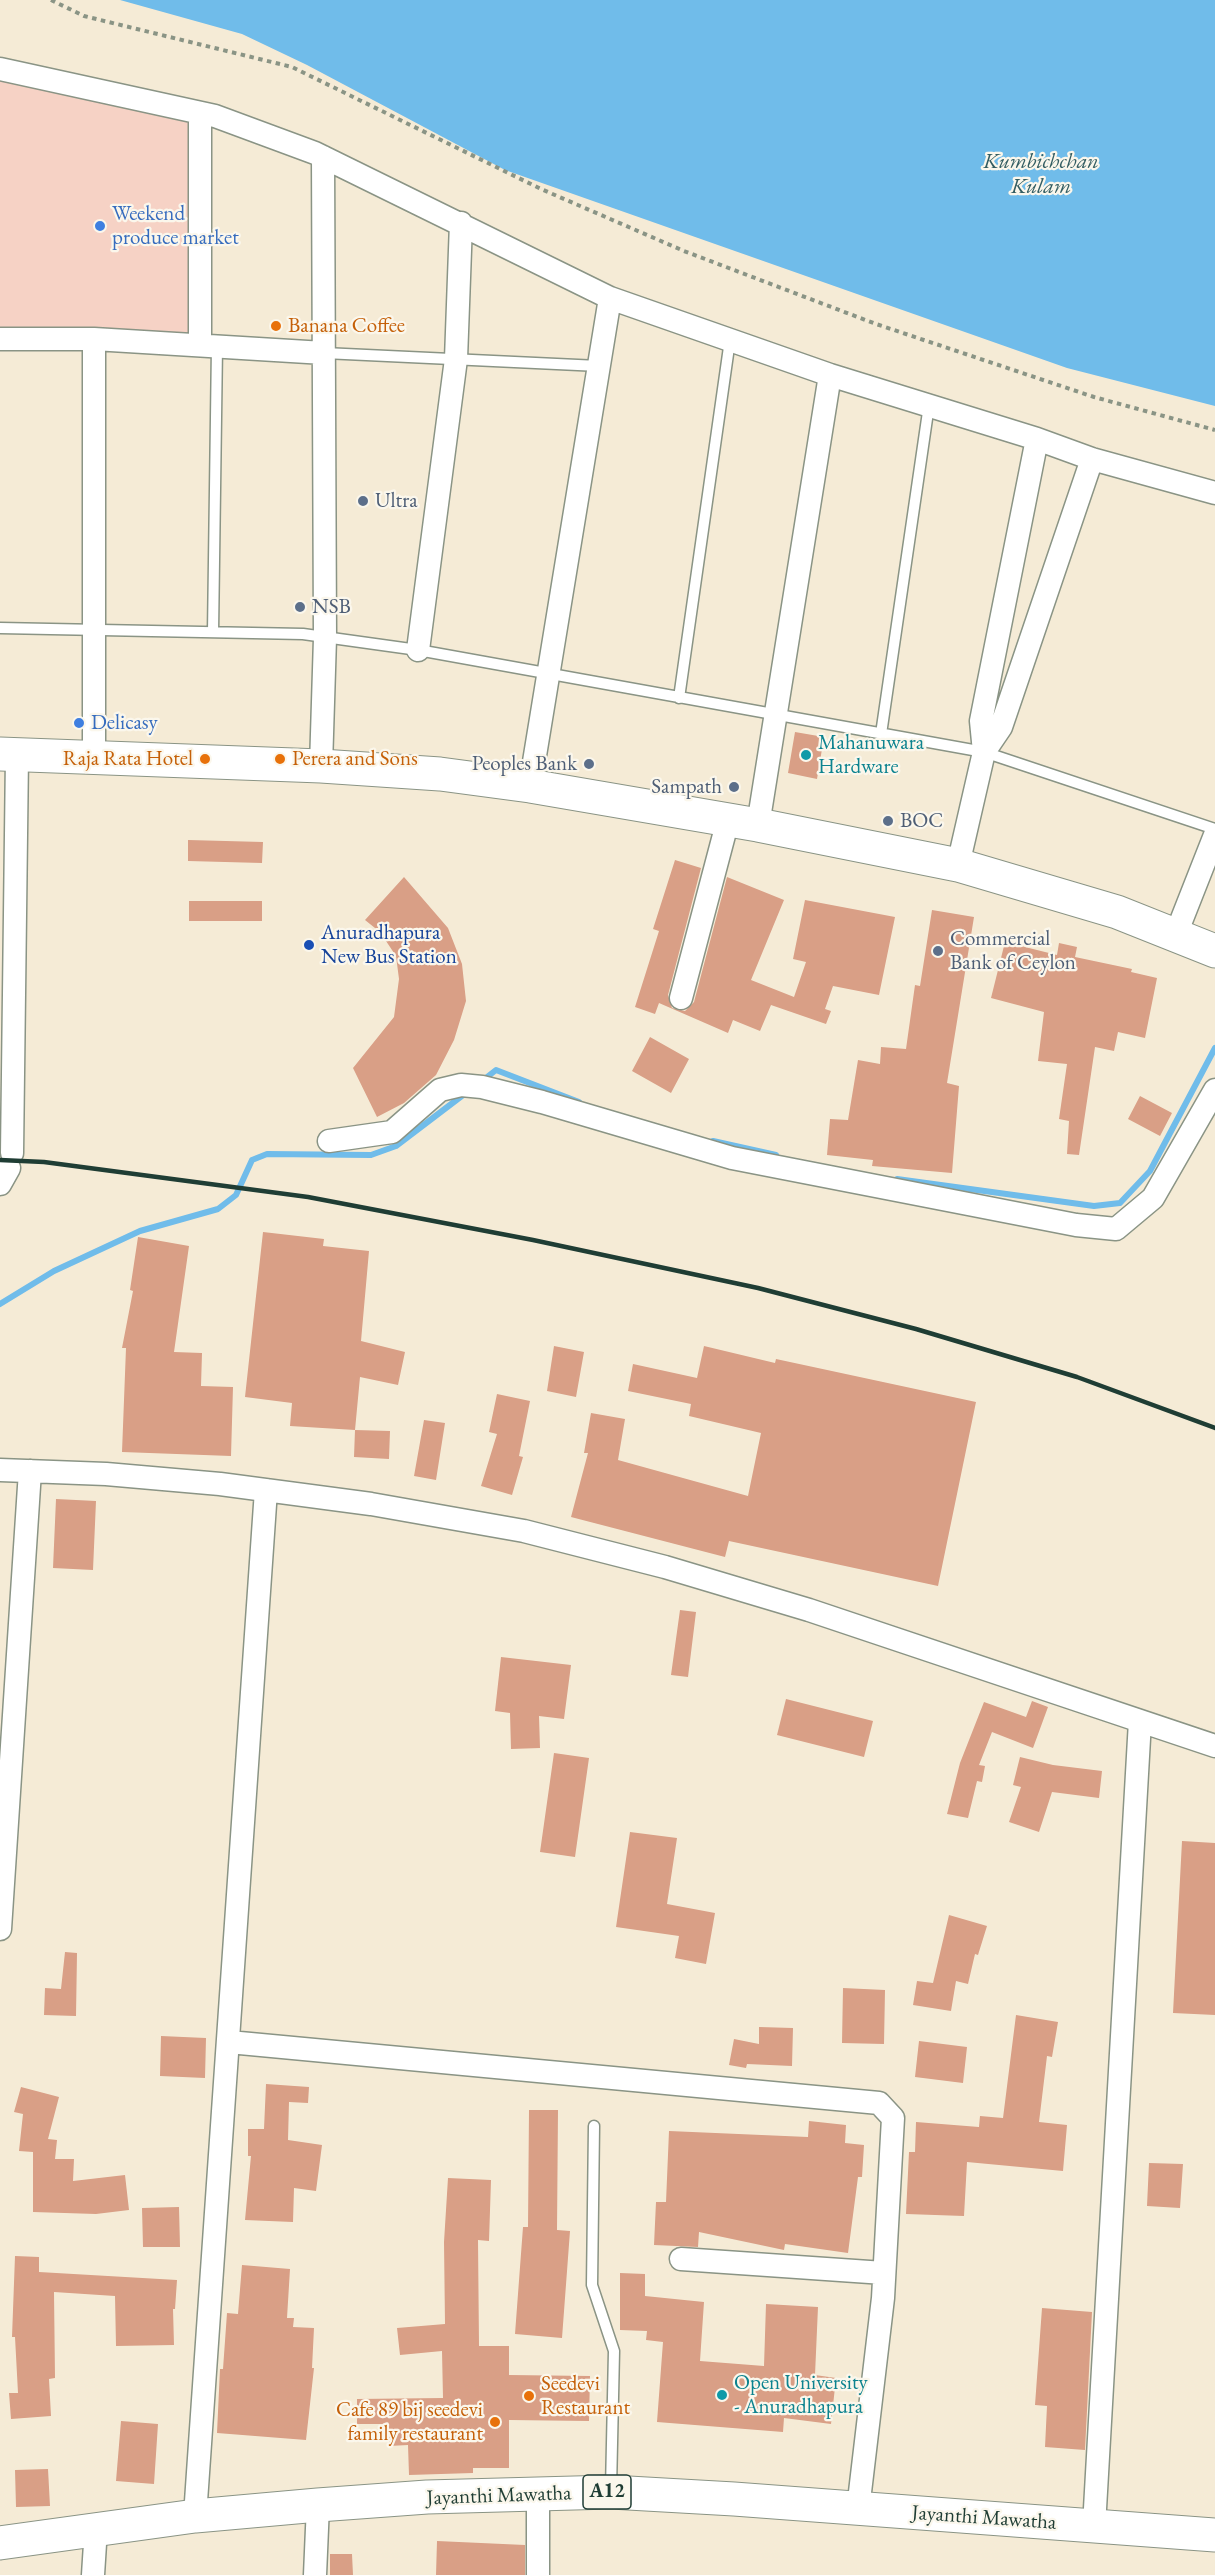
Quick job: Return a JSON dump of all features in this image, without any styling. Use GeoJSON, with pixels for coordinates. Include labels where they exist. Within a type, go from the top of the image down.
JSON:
{"type":"FeatureCollection","features":[{"type":"Feature","properties":{"kind":"main road"},"geometry":{"type":"LineString","coordinates":[[9,755],[321,766],[440,774],[530,786],[743,823],[958,865],[1067,895],[1176,934],[1215,951]]}},
{"type":"Feature","properties":{"kind":"main road","name":"Jayanthi Mawatha"},"geometry":{"type":"LineString","coordinates":[[0,2543],[195,2516],[318,2505],[428,2497],[611,2492],[1215,2535]]}},
{"type":"Feature","properties":{"kind":"street"},"geometry":{"type":"LineString","coordinates":[[0,69],[200,112],[323,157],[610,298],[830,375],[1038,439],[1092,459],[1215,493]]}},
{"type":"Feature","properties":{"kind":"street"},"geometry":{"type":"LineString","coordinates":[[200,112],[208,346]]}},
{"type":"Feature","properties":{"kind":"street"},"geometry":{"type":"LineString","coordinates":[[321,766],[325,638],[323,157]]}},
{"type":"Feature","properties":{"kind":"street"},"geometry":{"type":"LineString","coordinates":[[418,651],[456,359],[461,223]]}},
{"type":"Feature","properties":{"kind":"street"},"geometry":{"type":"LineString","coordinates":[[530,786],[610,298]]}},
{"type":"Feature","properties":{"kind":"street"},"geometry":{"type":"LineString","coordinates":[[0,339],[94,339],[324,353]]}},
{"type":"Feature","properties":{"kind":"street"},"geometry":{"type":"LineString","coordinates":[[94,339],[94,757]]}},
{"type":"Feature","properties":{"kind":"street"},"geometry":{"type":"LineString","coordinates":[[681,998],[743,823],[776,715],[830,375]]}},
{"type":"Feature","properties":{"kind":"street"},"geometry":{"type":"LineString","coordinates":[[958,865],[984,752],[981,722],[1038,439]]}},
{"type":"Feature","properties":{"kind":"street"},"geometry":{"type":"LineString","coordinates":[[984,752],[1001,727],[1092,459]]}},
{"type":"Feature","properties":{"kind":"street"},"geometry":{"type":"LineString","coordinates":[[7,1168],[9,755]]}},
{"type":"Feature","properties":{"kind":"street"},"geometry":{"type":"LineString","coordinates":[[1176,934],[1215,835]]}},
{"type":"Feature","properties":{"kind":"street"},"geometry":{"type":"LineString","coordinates":[[329,1141],[392,1132],[440,1090],[471,1086],[542,1102],[732,1158],[1076,1225],[1116,1229],[1153,1198],[1215,1090]]}},
{"type":"Feature","properties":{"kind":"street"},"geometry":{"type":"LineString","coordinates":[[0,1470],[106,1474],[266,1490],[371,1504],[524,1531],[665,1567],[809,1610],[1215,1746]]}},
{"type":"Feature","properties":{"kind":"street"},"geometry":{"type":"LineString","coordinates":[[0,1928],[10,1642],[30,1471]]}},
{"type":"Feature","properties":{"kind":"street"},"geometry":{"type":"LineString","coordinates":[[195,2516],[266,1490]]}},
{"type":"Feature","properties":{"kind":"street"},"geometry":{"type":"LineString","coordinates":[[1094,2526],[1140,1721]]}},
{"type":"Feature","properties":{"kind":"street"},"geometry":{"type":"LineString","coordinates":[[229,2042],[879,2103],[893,2118],[884,2272],[858,2510]]}},
{"type":"Feature","properties":{"kind":"street"},"geometry":{"type":"LineString","coordinates":[[681,2259],[884,2272]]}},
{"type":"Feature","properties":{"kind":"street"},"geometry":{"type":"LineString","coordinates":[[538,2495],[538,2575]]}},
{"type":"Feature","properties":{"kind":"street"},"geometry":{"type":"LineString","coordinates":[[315,2575],[318,2505]]}},
{"type":"Feature","properties":{"kind":"street"},"geometry":{"type":"LineString","coordinates":[[93,2575],[96,2528]]}},
{"type":"Feature","properties":{"kind":"lane"},"geometry":{"type":"LineString","coordinates":[[679,698],[730,340]]}},
{"type":"Feature","properties":{"kind":"lane"},"geometry":{"type":"LineString","coordinates":[[208,346],[213,632]]}},
{"type":"Feature","properties":{"kind":"lane"},"geometry":{"type":"LineString","coordinates":[[324,353],[599,366]]}},
{"type":"Feature","properties":{"kind":"lane"},"geometry":{"type":"LineString","coordinates":[[880,734],[928,405]]}},
{"type":"Feature","properties":{"kind":"lane"},"geometry":{"type":"LineString","coordinates":[[0,628],[213,632],[325,638],[418,651],[984,752],[1215,829]]}},
{"type":"Feature","properties":{"kind":"lane"},"geometry":{"type":"LineString","coordinates":[[594,2126],[592,2284],[614,2351],[611,2492]]}},
{"type":"Feature","properties":{"kind":"path"},"geometry":{"type":"LineString","coordinates":[[51,0],[84,16],[292,67],[541,189],[684,251],[876,324],[1094,397],[1215,430]]}},
{"type":"Feature","properties":{"kind":"shaded area","name":"Weekend produce market"},"geometry":{"type":"Polygon","coordinates":[[[0,69],[200,113],[200,345],[0,339],[0,69]]]}},
{"type":"Feature","properties":{"kind":"water","name":"Kumbichchan Kulam"},"geometry":{"type":"Polygon","coordinates":[[[120,0],[1215,0],[1215,406],[1067,368],[505,170],[307,65],[242,34],[120,0]]]}},
{"type":"Feature","properties":{"kind":"building","name":"Mahanuwara Hardware"},"geometry":{"type":"Polygon","coordinates":[[[795,732],[824,737],[817,779],[788,773],[795,732]]]}},
{"type":"Feature","properties":{"kind":"building"},"geometry":{"type":"Polygon","coordinates":[[[188,840],[263,842],[262,863],[188,861],[188,840]]]}},
{"type":"Feature","properties":{"kind":"building"},"geometry":{"type":"Polygon","coordinates":[[[675,860],[701,868],[668,995],[672,1008],[685,1011],[694,1002],[727,877],[784,900],[751,980],[794,997],[806,962],[793,959],[805,900],[895,917],[879,995],[833,986],[825,1009],[831,1011],[826,1024],[771,1005],[760,1031],[733,1020],[728,1033],[659,1003],[655,1014],[635,1007],[659,931],[653,929],[675,860]]]}},
{"type":"Feature","properties":{"kind":"building"},"geometry":{"type":"Polygon","coordinates":[[[404,877],[448,928],[462,964],[466,1001],[454,1040],[436,1075],[404,1103],[377,1117],[353,1068],[394,1017],[399,979],[396,956],[380,932],[365,920],[404,877]]]}},
{"type":"Feature","properties":{"kind":"building"},"geometry":{"type":"Polygon","coordinates":[[[189,901],[262,901],[262,921],[189,921],[189,901]]]}},
{"type":"Feature","properties":{"kind":"building"},"geometry":{"type":"Polygon","coordinates":[[[932,910],[974,917],[947,1083],[959,1086],[952,1173],[872,1166],[873,1160],[827,1155],[830,1119],[848,1120],[858,1060],[880,1064],[881,1047],[906,1049],[915,985],[920,986],[932,910]]]}},
{"type":"Feature","properties":{"kind":"building"},"geometry":{"type":"Polygon","coordinates":[[[1005,942],[1057,955],[1059,943],[1077,947],[1075,957],[1132,969],[1131,972],[1157,978],[1145,1038],[1118,1032],[1114,1051],[1095,1047],[1079,1155],[1067,1154],[1069,1121],[1059,1119],[1067,1064],[1038,1061],[1044,1012],[991,998],[1005,942]]]}},
{"type":"Feature","properties":{"kind":"building"},"geometry":{"type":"Polygon","coordinates":[[[650,1037],[689,1059],[671,1093],[632,1071],[650,1037]]]}},
{"type":"Feature","properties":{"kind":"building"},"geometry":{"type":"Polygon","coordinates":[[[1140,1096],[1172,1113],[1160,1136],[1128,1119],[1140,1096]]]}},
{"type":"Feature","properties":{"kind":"building"},"geometry":{"type":"Polygon","coordinates":[[[263,1232],[324,1239],[323,1246],[369,1251],[361,1341],[405,1352],[398,1385],[360,1377],[355,1430],[290,1426],[292,1403],[245,1397],[263,1232]]]}},
{"type":"Feature","properties":{"kind":"building"},"geometry":{"type":"Polygon","coordinates":[[[138,1237],[189,1246],[174,1352],[202,1353],[201,1386],[233,1387],[231,1456],[122,1452],[126,1348],[122,1348],[133,1291],[130,1290],[138,1237]]]}},
{"type":"Feature","properties":{"kind":"building"},"geometry":{"type":"Polygon","coordinates":[[[554,1346],[584,1352],[576,1397],[547,1391],[554,1346]]]}},
{"type":"Feature","properties":{"kind":"building"},"geometry":{"type":"Polygon","coordinates":[[[704,1346],[775,1363],[776,1359],[976,1402],[938,1586],[729,1541],[725,1557],[571,1517],[588,1453],[584,1453],[591,1413],[625,1419],[618,1460],[748,1496],[761,1433],[689,1416],[691,1404],[628,1391],[633,1364],[697,1378],[704,1346]]]}},
{"type":"Feature","properties":{"kind":"building"},"geometry":{"type":"Polygon","coordinates":[[[497,1394],[530,1401],[519,1456],[523,1457],[512,1495],[481,1486],[497,1434],[489,1432],[497,1394]]]}},
{"type":"Feature","properties":{"kind":"building"},"geometry":{"type":"Polygon","coordinates":[[[424,1420],[445,1423],[436,1480],[414,1476],[424,1420]]]}},
{"type":"Feature","properties":{"kind":"building"},"geometry":{"type":"Polygon","coordinates":[[[355,1430],[390,1431],[389,1459],[354,1457],[355,1430]]]}},
{"type":"Feature","properties":{"kind":"building"},"geometry":{"type":"Polygon","coordinates":[[[56,1499],[96,1501],[93,1570],[53,1568],[56,1499]]]}},
{"type":"Feature","properties":{"kind":"building"},"geometry":{"type":"Polygon","coordinates":[[[680,1610],[696,1612],[688,1677],[671,1675],[680,1610]]]}},
{"type":"Feature","properties":{"kind":"building"},"geometry":{"type":"Polygon","coordinates":[[[501,1657],[571,1665],[564,1719],[539,1716],[540,1748],[511,1749],[510,1713],[495,1711],[501,1657]]]}},
{"type":"Feature","properties":{"kind":"building"},"geometry":{"type":"Polygon","coordinates":[[[786,1699],[873,1721],[864,1757],[777,1735],[786,1699]]]}},
{"type":"Feature","properties":{"kind":"building"},"geometry":{"type":"Polygon","coordinates":[[[1032,1701],[1048,1707],[1033,1748],[992,1732],[979,1765],[985,1766],[982,1782],[977,1781],[968,1818],[947,1814],[960,1763],[984,1702],[1026,1717],[1032,1701]]]}},
{"type":"Feature","properties":{"kind":"building"},"geometry":{"type":"Polygon","coordinates":[[[554,1753],[589,1758],[575,1857],[540,1852],[554,1753]]]}},
{"type":"Feature","properties":{"kind":"building"},"geometry":{"type":"Polygon","coordinates":[[[1020,1757],[1053,1765],[1102,1771],[1099,1798],[1052,1792],[1039,1832],[1009,1822],[1021,1787],[1013,1785],[1020,1757]]]}},
{"type":"Feature","properties":{"kind":"building"},"geometry":{"type":"Polygon","coordinates":[[[630,1832],[677,1838],[667,1904],[715,1913],[706,1964],[675,1958],[679,1936],[616,1927],[630,1832]]]}},
{"type":"Feature","properties":{"kind":"building"},"geometry":{"type":"Polygon","coordinates":[[[1182,1841],[1215,1843],[1215,2015],[1173,2013],[1182,1841]]]}},
{"type":"Feature","properties":{"kind":"building"},"geometry":{"type":"Polygon","coordinates":[[[949,1915],[987,1926],[978,1955],[975,1954],[968,1984],[956,1981],[951,2011],[913,2005],[917,1981],[933,1983],[949,1915]]]}},
{"type":"Feature","properties":{"kind":"building"},"geometry":{"type":"Polygon","coordinates":[[[65,1952],[77,1953],[76,2016],[44,2015],[45,1988],[61,1989],[65,1952]]]}},
{"type":"Feature","properties":{"kind":"building"},"geometry":{"type":"Polygon","coordinates":[[[843,1988],[885,1990],[884,2044],[842,2043],[843,1988]]]}},
{"type":"Feature","properties":{"kind":"building"},"geometry":{"type":"Polygon","coordinates":[[[1016,2015],[1058,2022],[1052,2057],[1047,2056],[1039,2122],[1067,2125],[1063,2171],[967,2162],[964,2216],[906,2214],[909,2152],[915,2152],[916,2122],[979,2127],[980,2116],[1003,2118],[1016,2015]]]}},
{"type":"Feature","properties":{"kind":"building"},"geometry":{"type":"Polygon","coordinates":[[[759,2027],[793,2028],[792,2066],[747,2064],[746,2068],[729,2065],[734,2039],[759,2044],[759,2027]]]}},
{"type":"Feature","properties":{"kind":"building"},"geometry":{"type":"Polygon","coordinates":[[[161,2036],[206,2038],[205,2078],[160,2076],[161,2036]]]}},
{"type":"Feature","properties":{"kind":"building"},"geometry":{"type":"Polygon","coordinates":[[[919,2041],[967,2047],[963,2083],[915,2077],[919,2041]]]}},
{"type":"Feature","properties":{"kind":"building"},"geometry":{"type":"Polygon","coordinates":[[[266,2084],[309,2087],[308,2103],[289,2102],[288,2140],[322,2145],[316,2191],[294,2188],[293,2222],[245,2220],[251,2156],[248,2156],[248,2129],[264,2129],[266,2084]]]}},
{"type":"Feature","properties":{"kind":"building"},"geometry":{"type":"Polygon","coordinates":[[[21,2087],[59,2097],[48,2139],[57,2140],[55,2159],[74,2159],[73,2181],[125,2175],[129,2210],[96,2214],[33,2212],[33,2152],[19,2151],[23,2114],[14,2112],[21,2087]]]}},
{"type":"Feature","properties":{"kind":"building"},"geometry":{"type":"Polygon","coordinates":[[[529,2110],[558,2110],[557,2230],[570,2231],[562,2338],[515,2334],[523,2227],[528,2227],[529,2110]]]}},
{"type":"Feature","properties":{"kind":"building"},"geometry":{"type":"Polygon","coordinates":[[[809,2121],[846,2125],[845,2143],[864,2145],[862,2177],[858,2177],[848,2253],[785,2244],[784,2250],[699,2232],[698,2247],[654,2245],[656,2202],[666,2202],[669,2131],[808,2137],[809,2121]]]}},
{"type":"Feature","properties":{"kind":"building"},"geometry":{"type":"Polygon","coordinates":[[[1149,2163],[1183,2164],[1180,2208],[1147,2206],[1149,2163]]]}},
{"type":"Feature","properties":{"kind":"building"},"geometry":{"type":"Polygon","coordinates":[[[448,2178],[491,2180],[489,2241],[478,2240],[479,2346],[509,2346],[509,2375],[590,2376],[589,2421],[509,2420],[509,2468],[473,2468],[473,2473],[409,2475],[408,2445],[389,2446],[388,2424],[357,2424],[357,2399],[443,2398],[442,2351],[400,2355],[397,2328],[445,2324],[444,2242],[448,2178]]]}},
{"type":"Feature","properties":{"kind":"building"},"geometry":{"type":"Polygon","coordinates":[[[179,2207],[180,2247],[143,2247],[142,2208],[179,2207]]]}},
{"type":"Feature","properties":{"kind":"building"},"geometry":{"type":"Polygon","coordinates":[[[15,2256],[39,2257],[39,2272],[177,2280],[175,2309],[173,2309],[174,2345],[116,2346],[115,2296],[54,2292],[55,2378],[49,2379],[51,2416],[11,2419],[9,2393],[18,2393],[15,2337],[12,2337],[15,2256]]]}},
{"type":"Feature","properties":{"kind":"building"},"geometry":{"type":"Polygon","coordinates":[[[242,2265],[290,2269],[287,2318],[294,2318],[293,2327],[314,2328],[312,2368],[314,2368],[306,2440],[217,2433],[220,2369],[223,2369],[227,2313],[238,2314],[242,2265]]]}},
{"type":"Feature","properties":{"kind":"building"},"geometry":{"type":"Polygon","coordinates":[[[620,2273],[645,2274],[645,2296],[704,2302],[700,2361],[764,2366],[766,2304],[818,2307],[815,2375],[836,2378],[831,2424],[784,2418],[783,2432],[657,2422],[663,2342],[646,2340],[647,2331],[620,2330],[620,2273]]]}},
{"type":"Feature","properties":{"kind":"building"},"geometry":{"type":"Polygon","coordinates":[[[1042,2308],[1092,2312],[1085,2450],[1045,2447],[1047,2406],[1035,2405],[1042,2308]]]}},
{"type":"Feature","properties":{"kind":"building"},"geometry":{"type":"Polygon","coordinates":[[[121,2421],[158,2424],[154,2484],[116,2481],[121,2421]]]}},
{"type":"Feature","properties":{"kind":"building"},"geometry":{"type":"Polygon","coordinates":[[[48,2469],[50,2506],[16,2507],[15,2470],[48,2469]]]}},
{"type":"Feature","properties":{"kind":"building"},"geometry":{"type":"Polygon","coordinates":[[[437,2541],[525,2545],[525,2575],[436,2575],[437,2541]]]}},
{"type":"Feature","properties":{"kind":"building"},"geometry":{"type":"Polygon","coordinates":[[[330,2554],[352,2554],[353,2575],[330,2575],[330,2554]]]}},
{"type":"Feature","properties":{"kind":"waterway"},"geometry":{"type":"LineString","coordinates":[[897,1179],[1094,1206],[1120,1203],[1150,1171],[1215,1048]]}},
{"type":"Feature","properties":{"kind":"waterway"},"geometry":{"type":"LineString","coordinates":[[482,1081],[496,1070],[579,1102]]}},
{"type":"Feature","properties":{"kind":"waterway"},"geometry":{"type":"LineString","coordinates":[[0,1304],[54,1271],[140,1231],[218,1209],[236,1195],[252,1160],[267,1154],[371,1155],[396,1146],[467,1092]]}},
{"type":"Feature","properties":{"kind":"waterway"},"geometry":{"type":"LineString","coordinates":[[713,1141],[776,1155]]}},
{"type":"Feature","properties":{"kind":"railway"},"geometry":{"type":"LineString","coordinates":[[0,1160],[44,1162],[308,1197],[533,1240],[758,1288],[916,1329],[1077,1377],[1215,1428]]}},
{"type":"Feature","properties":{"kind":"place","name":"Weekend produce market"},"geometry":{"type":"Point","coordinates":[100,226]}},
{"type":"Feature","properties":{"kind":"place","name":"Banana Coffee"},"geometry":{"type":"Point","coordinates":[276,326]}},
{"type":"Feature","properties":{"kind":"place","name":"Ultra"},"geometry":{"type":"Point","coordinates":[363,501]}},
{"type":"Feature","properties":{"kind":"place","name":"NSB"},"geometry":{"type":"Point","coordinates":[300,607]}},
{"type":"Feature","properties":{"kind":"place","name":"Delicasy"},"geometry":{"type":"Point","coordinates":[79,723]}},
{"type":"Feature","properties":{"kind":"place","name":"Mahanuwara Hardware"},"geometry":{"type":"Point","coordinates":[806,755]}},
{"type":"Feature","properties":{"kind":"place","name":"Raja Rata Hotel"},"geometry":{"type":"Point","coordinates":[205,759]}},
{"type":"Feature","properties":{"kind":"place","name":"Perera and Sons"},"geometry":{"type":"Point","coordinates":[280,759]}},
{"type":"Feature","properties":{"kind":"place","name":"Peoples Bank"},"geometry":{"type":"Point","coordinates":[589,764]}},
{"type":"Feature","properties":{"kind":"place","name":"Sampath"},"geometry":{"type":"Point","coordinates":[734,787]}},
{"type":"Feature","properties":{"kind":"place","name":"BOC"},"geometry":{"type":"Point","coordinates":[888,821]}},
{"type":"Feature","properties":{"kind":"place","name":"Anuradhapura New Bus Station"},"geometry":{"type":"Point","coordinates":[309,945]}},
{"type":"Feature","properties":{"kind":"place","name":"Commercial Bank of Ceylon"},"geometry":{"type":"Point","coordinates":[938,951]}},
{"type":"Feature","properties":{"kind":"place","name":"Open University - Anuradhapura"},"geometry":{"type":"Point","coordinates":[722,2395]}},
{"type":"Feature","properties":{"kind":"place","name":"Seedevi Restaurant"},"geometry":{"type":"Point","coordinates":[529,2396]}},
{"type":"Feature","properties":{"kind":"place","name":"Cafe 89 bij seedevi family restaurant"},"geometry":{"type":"Point","coordinates":[495,2422]}}]}
